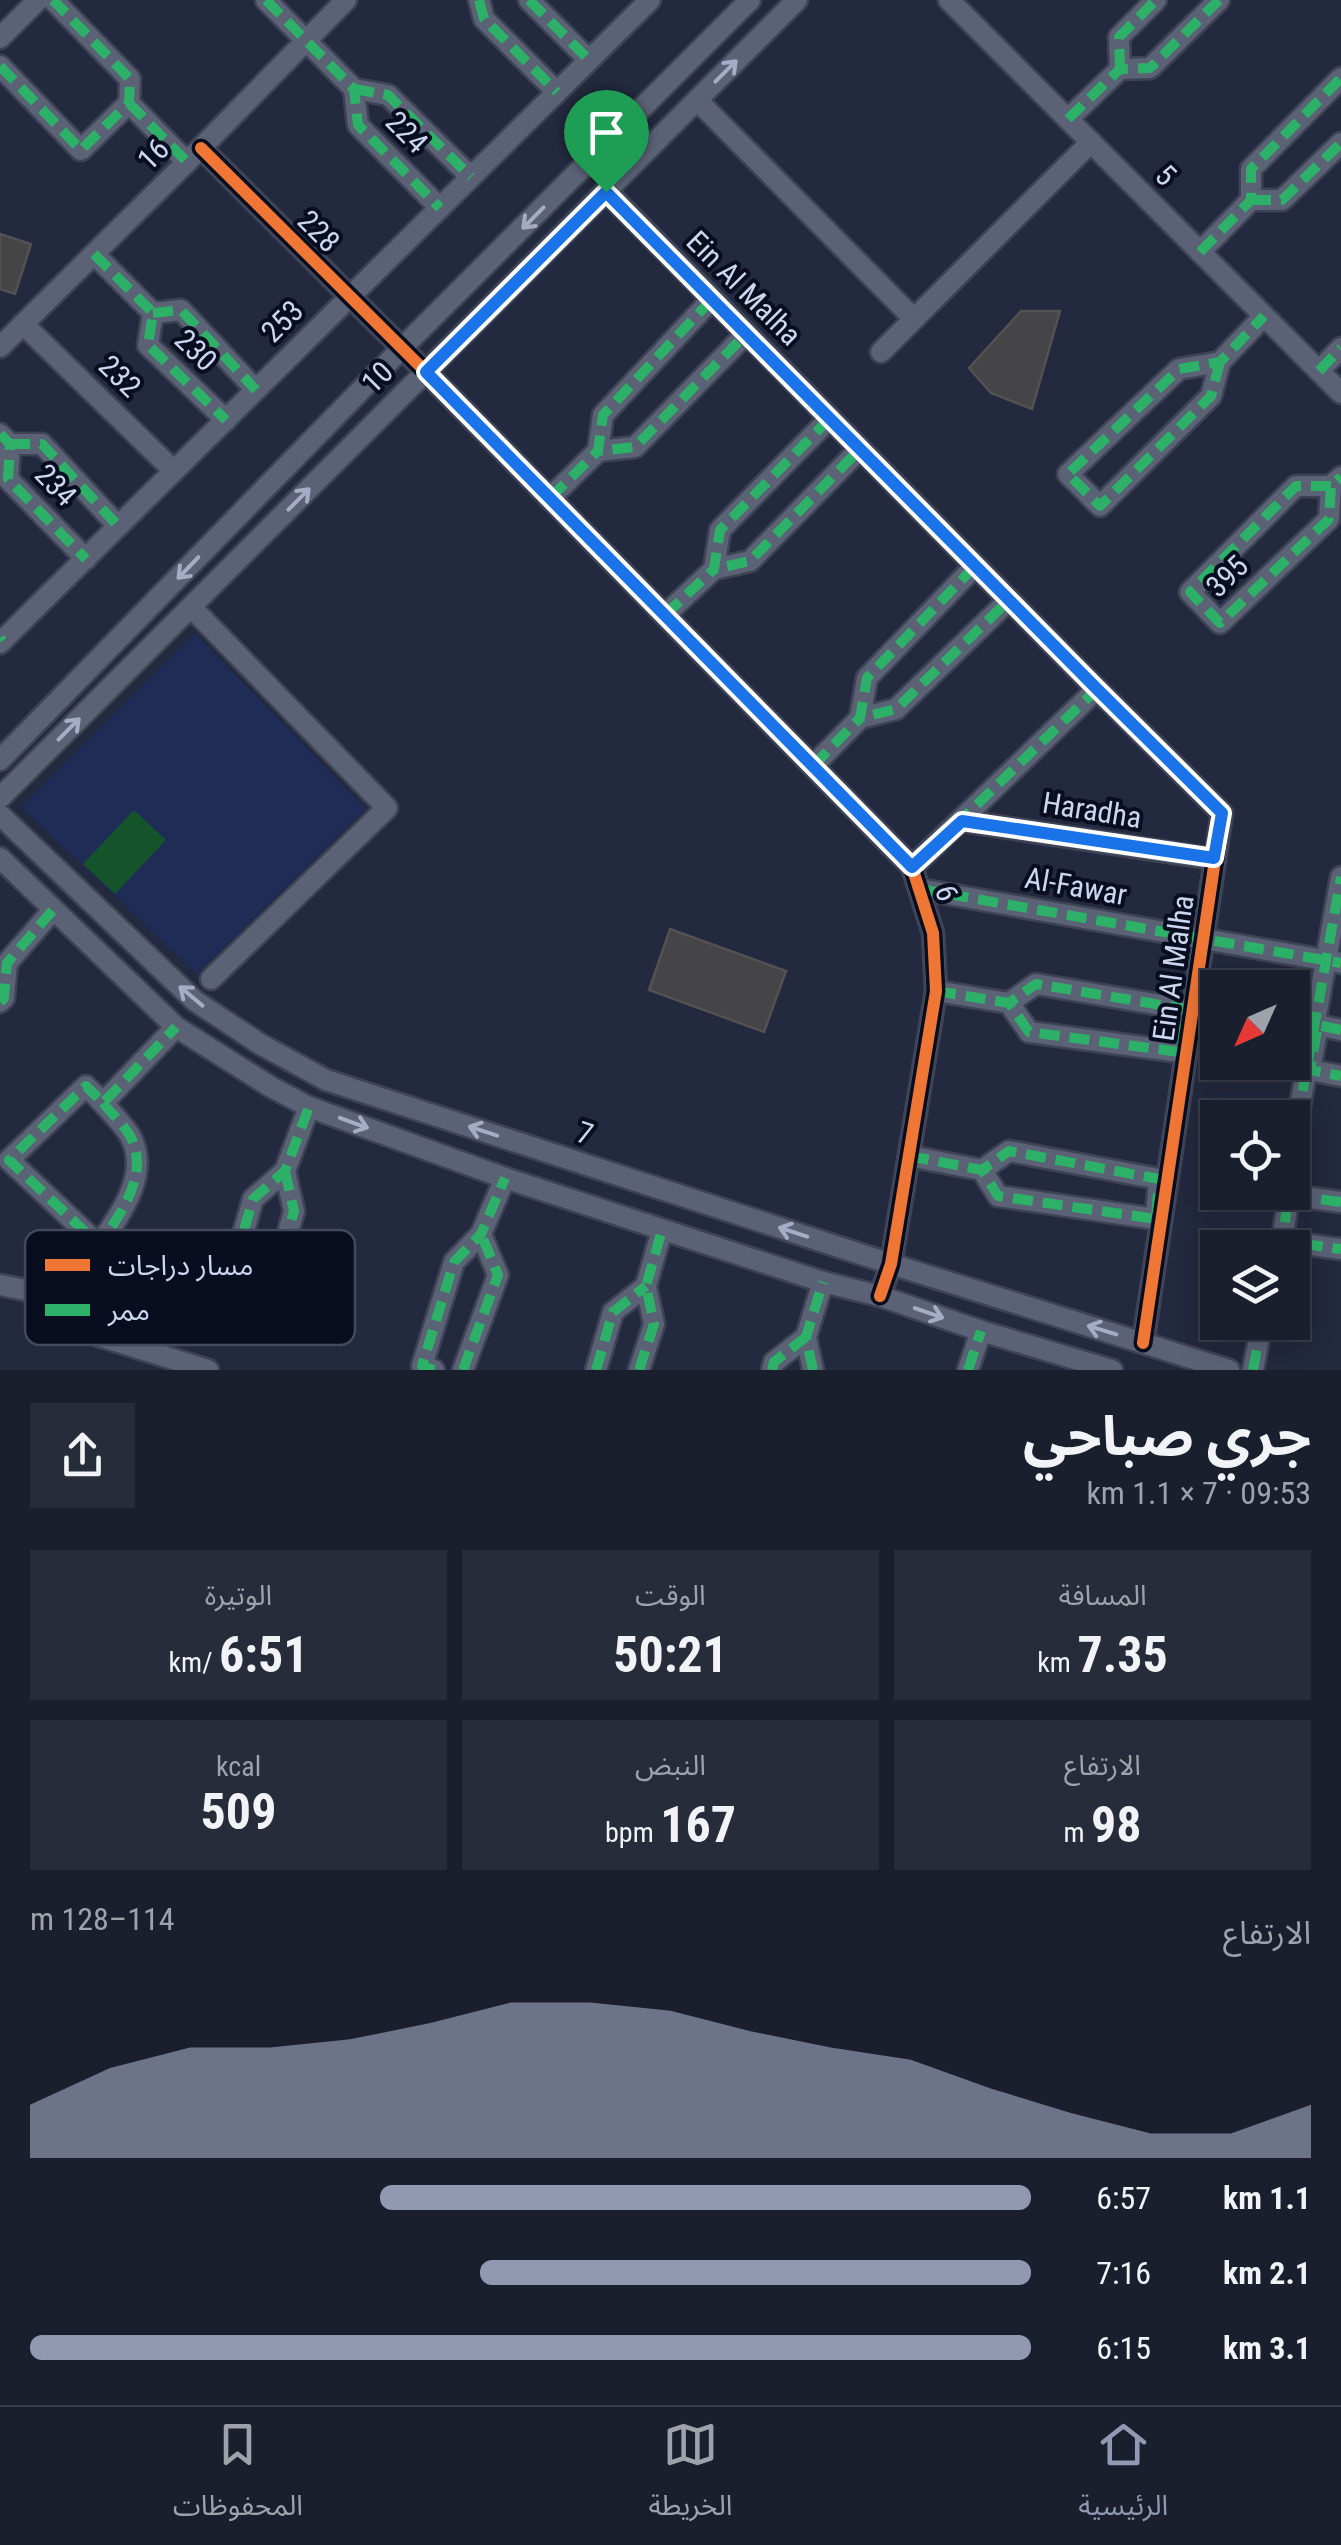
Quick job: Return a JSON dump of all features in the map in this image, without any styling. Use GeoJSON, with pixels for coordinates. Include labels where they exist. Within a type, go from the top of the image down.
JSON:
{"type":"FeatureCollection","features":[{"type":"Feature","properties":{"kind":"street"},"geometry":{"type":"LineString","coordinates":[[0,38],[38,0]]}},
{"type":"Feature","properties":{"kind":"street"},"geometry":{"type":"LineString","coordinates":[[0,66],[81,150],[128,102],[130,79],[53,0]]}},
{"type":"Feature","properties":{"kind":"street","name":"224"},"geometry":{"type":"LineString","coordinates":[[266,0],[354,88],[388,95],[472,177]]}},
{"type":"Feature","properties":{"kind":"street","name":"16"},"geometry":{"type":"LineString","coordinates":[[0,347],[346,0]]}},
{"type":"Feature","properties":{"kind":"street"},"geometry":{"type":"LineString","coordinates":[[479,0],[484,19],[557,92]]}},
{"type":"Feature","properties":{"kind":"street"},"geometry":{"type":"LineString","coordinates":[[529,0],[589,60]]}},
{"type":"Feature","properties":{"kind":"street","name":"253"},"geometry":{"type":"LineString","coordinates":[[1,641],[650,0]]}},
{"type":"Feature","properties":{"kind":"street","name":"10"},"geometry":{"type":"LineString","coordinates":[[0,760],[402,348],[750,0]]}},
{"type":"Feature","properties":{"kind":"street","name":"10"},"geometry":{"type":"LineString","coordinates":[[0,798],[797,0]]}},
{"type":"Feature","properties":{"kind":"street","name":"5"},"geometry":{"type":"LineString","coordinates":[[949,0],[1341,393]]}},
{"type":"Feature","properties":{"kind":"street"},"geometry":{"type":"LineString","coordinates":[[1120,69],[1119,37],[1156,0]]}},
{"type":"Feature","properties":{"kind":"street"},"geometry":{"type":"LineString","coordinates":[[1068,119],[1120,69],[1150,68],[1219,0]]}},
{"type":"Feature","properties":{"kind":"street"},"geometry":{"type":"LineString","coordinates":[[1200,252],[1251,200],[1251,170],[1341,78]]}},
{"type":"Feature","properties":{"kind":"street","name":"224"},"geometry":{"type":"LineString","coordinates":[[354,88],[358,125],[440,208]]}},
{"type":"Feature","properties":{"kind":"street"},"geometry":{"type":"LineString","coordinates":[[697,100],[914,319]]}},
{"type":"Feature","properties":{"kind":"street","name":"228"},"geometry":{"type":"LineString","coordinates":[[128,102],[194,156],[402,348]]}},
{"type":"Feature","properties":{"kind":"street"},"geometry":{"type":"LineString","coordinates":[[881,352],[1091,142]]}},
{"type":"Feature","properties":{"kind":"street"},"geometry":{"type":"LineString","coordinates":[[1251,200],[1282,200],[1341,142]]}},
{"type":"Feature","properties":{"kind":"street","name":"Ein Al Malha"},"geometry":{"type":"LineString","coordinates":[[606,192],[1222,813],[1143,1343]]}},
{"type":"Feature","properties":{"kind":"street","name":"230"},"geometry":{"type":"LineString","coordinates":[[94,254],[153,313]]}},
{"type":"Feature","properties":{"kind":"street"},"geometry":{"type":"LineString","coordinates":[[550,498],[598,451],[603,415],[712,299]]}},
{"type":"Feature","properties":{"kind":"street","name":"230"},"geometry":{"type":"LineString","coordinates":[[153,313],[181,310],[256,390]]}},
{"type":"Feature","properties":{"kind":"street","name":"230"},"geometry":{"type":"LineString","coordinates":[[153,313],[148,345],[226,420]]}},
{"type":"Feature","properties":{"kind":"street"},"geometry":{"type":"LineString","coordinates":[[1220,362],[1179,369],[1068,474],[1100,506],[1211,396],[1220,362],[1264,316]]}},
{"type":"Feature","properties":{"kind":"street","name":"232"},"geometry":{"type":"LineString","coordinates":[[24,324],[174,471]]}},
{"type":"Feature","properties":{"kind":"street"},"geometry":{"type":"LineString","coordinates":[[598,451],[635,447],[746,334]]}},
{"type":"Feature","properties":{"kind":"street","name":"6"},"geometry":{"type":"LineString","coordinates":[[402,348],[912,867],[933,933],[936,991],[891,1264],[880,1296]]}},
{"type":"Feature","properties":{"kind":"street"},"geometry":{"type":"LineString","coordinates":[[1319,372],[1341,348]]}},
{"type":"Feature","properties":{"kind":"street"},"geometry":{"type":"LineString","coordinates":[[714,569],[720,530],[830,418]]}},
{"type":"Feature","properties":{"kind":"street","name":"234"},"geometry":{"type":"LineString","coordinates":[[86,558],[8,479],[5,439],[42,444],[118,526]]}},
{"type":"Feature","properties":{"kind":"street"},"geometry":{"type":"LineString","coordinates":[[664,615],[714,569],[750,561],[860,449]]}},
{"type":"Feature","properties":{"kind":"street","name":"395"},"geometry":{"type":"LineString","coordinates":[[1336,481],[1329,519],[1220,624],[1190,592],[1296,486],[1336,481]]}},
{"type":"Feature","properties":{"kind":"street"},"geometry":{"type":"LineString","coordinates":[[860,718],[867,678],[975,566]]}},
{"type":"Feature","properties":{"kind":"street"},"geometry":{"type":"LineString","coordinates":[[812,766],[860,718],[896,709],[1009,600]]}},
{"type":"Feature","properties":{"kind":"street"},"geometry":{"type":"LineString","coordinates":[[190,607],[387,808],[211,979]]}},
{"type":"Feature","properties":{"kind":"street"},"geometry":{"type":"LineString","coordinates":[[912,867],[1097,689]]}},
{"type":"Feature","properties":{"kind":"street","name":"7"},"geometry":{"type":"LineString","coordinates":[[0,815],[194,1002],[326,1080],[1229,1370]]}},
{"type":"Feature","properties":{"kind":"street","name":"Haradha"},"geometry":{"type":"LineString","coordinates":[[962,821],[1214,858]]}},
{"type":"Feature","properties":{"kind":"street"},"geometry":{"type":"LineString","coordinates":[[0,858],[176,1027],[309,1107],[662,1230],[1112,1370]]}},
{"type":"Feature","properties":{"kind":"street"},"geometry":{"type":"LineString","coordinates":[[1303,1100],[1334,962],[1341,877]]}},
{"type":"Feature","properties":{"kind":"street","name":"Al-Fawar"},"geometry":{"type":"LineString","coordinates":[[919,889],[1334,962]]}},
{"type":"Feature","properties":{"kind":"street"},"geometry":{"type":"LineString","coordinates":[[0,1002],[4,998],[4,963],[53,910]]}},
{"type":"Feature","properties":{"kind":"street"},"geometry":{"type":"LineString","coordinates":[[936,991],[1009,1003],[1036,984],[1185,1009],[1180,1052],[1029,1032],[1009,1003]]}},
{"type":"Feature","properties":{"kind":"street"},"geometry":{"type":"LineString","coordinates":[[1341,1030],[1318,1026],[1310,1070],[1341,1076]]}},
{"type":"Feature","properties":{"kind":"street"},"geometry":{"type":"LineString","coordinates":[[103,1103],[176,1027]]}},
{"type":"Feature","properties":{"kind":"street"},"geometry":{"type":"LineString","coordinates":[[83,1230],[9,1160],[86,1086],[131,1136],[138,1164],[126,1206],[109,1230]]}},
{"type":"Feature","properties":{"kind":"street"},"geometry":{"type":"LineString","coordinates":[[243,1230],[252,1199],[284,1171],[309,1107]]}},
{"type":"Feature","properties":{"kind":"street"},"geometry":{"type":"LineString","coordinates":[[909,1156],[982,1170],[1009,1150],[1159,1179],[1156,1220],[998,1196],[982,1170]]}},
{"type":"Feature","properties":{"kind":"street"},"geometry":{"type":"LineString","coordinates":[[284,1171],[294,1212],[289,1230]]}},
{"type":"Feature","properties":{"kind":"street"},"geometry":{"type":"LineString","coordinates":[[434,1370],[422,1366],[454,1262],[481,1234],[505,1178]]}},
{"type":"Feature","properties":{"kind":"street"},"geometry":{"type":"LineString","coordinates":[[1341,1202],[1290,1194],[1282,1241],[1341,1250]]}},
{"type":"Feature","properties":{"kind":"street"},"geometry":{"type":"LineString","coordinates":[[639,1370],[654,1324],[646,1286],[662,1230]]}},
{"type":"Feature","properties":{"kind":"street"},"geometry":{"type":"LineString","coordinates":[[463,1370],[498,1275],[481,1234]]}},
{"type":"Feature","properties":{"kind":"street"},"geometry":{"type":"LineString","coordinates":[[813,1370],[806,1337],[824,1282]]}},
{"type":"Feature","properties":{"kind":"street"},"geometry":{"type":"LineString","coordinates":[[0,1285],[25,1290]]}},
{"type":"Feature","properties":{"kind":"street"},"geometry":{"type":"LineString","coordinates":[[596,1370],[613,1312],[646,1286]]}},
{"type":"Feature","properties":{"kind":"street"},"geometry":{"type":"LineString","coordinates":[[968,1370],[981,1331]]}},
{"type":"Feature","properties":{"kind":"street"},"geometry":{"type":"LineString","coordinates":[[772,1370],[774,1362],[806,1337]]}},
{"type":"Feature","properties":{"kind":"street"},"geometry":{"type":"LineString","coordinates":[[1254,1370],[1259,1340]]}},
{"type":"Feature","properties":{"kind":"street"},"geometry":{"type":"LineString","coordinates":[[128,1345],[208,1370]]}},
{"type":"Feature","properties":{"kind":"shaded area"},"geometry":{"type":"Polygon","coordinates":[[[195,633],[366,809],[197,974],[21,807],[195,633]]]}},
{"type":"Feature","properties":{"kind":"green space"},"geometry":{"type":"Polygon","coordinates":[[[134,810],[166,840],[115,894],[83,864],[134,810]]]}},
{"type":"Feature","properties":{"kind":"building"},"geometry":{"type":"Polygon","coordinates":[[[0,234],[31,244],[15,294],[0,289],[0,234]]]}},
{"type":"Feature","properties":{"kind":"building"},"geometry":{"type":"Polygon","coordinates":[[[1021,311],[1060,311],[1032,409],[991,393],[969,368],[1021,311]]]}},
{"type":"Feature","properties":{"kind":"building"},"geometry":{"type":"Polygon","coordinates":[[[670,929],[786,971],[764,1032],[649,990],[670,929]]]}},
{"type":"Feature","properties":{"kind":"marked path"},"geometry":{"type":"LineString","coordinates":[[0,66],[81,150],[129,103],[130,79],[53,0]]}},
{"type":"Feature","properties":{"kind":"marked path"},"geometry":{"type":"LineString","coordinates":[[266,0],[354,89],[358,125],[440,208]]}},
{"type":"Feature","properties":{"kind":"marked path"},"geometry":{"type":"LineString","coordinates":[[479,0],[484,19],[557,92]]}},
{"type":"Feature","properties":{"kind":"marked path"},"geometry":{"type":"LineString","coordinates":[[529,0],[589,60]]}},
{"type":"Feature","properties":{"kind":"marked path"},"geometry":{"type":"LineString","coordinates":[[1120,69],[1119,37],[1156,0]]}},
{"type":"Feature","properties":{"kind":"marked path"},"geometry":{"type":"LineString","coordinates":[[1068,119],[1120,69],[1150,68],[1219,0]]}},
{"type":"Feature","properties":{"kind":"marked path"},"geometry":{"type":"LineString","coordinates":[[1200,252],[1251,200],[1251,169],[1341,78]]}},
{"type":"Feature","properties":{"kind":"marked path"},"geometry":{"type":"LineString","coordinates":[[354,89],[388,95],[471,177]]}},
{"type":"Feature","properties":{"kind":"marked path"},"geometry":{"type":"LineString","coordinates":[[129,103],[187,162]]}},
{"type":"Feature","properties":{"kind":"marked path"},"geometry":{"type":"LineString","coordinates":[[1251,200],[1282,200],[1341,143]]}},
{"type":"Feature","properties":{"kind":"marked path"},"geometry":{"type":"LineString","coordinates":[[94,254],[153,313],[148,345],[226,420]]}},
{"type":"Feature","properties":{"kind":"marked path"},"geometry":{"type":"LineString","coordinates":[[712,299],[603,415],[598,451],[635,447],[746,334]]}},
{"type":"Feature","properties":{"kind":"marked path"},"geometry":{"type":"LineString","coordinates":[[153,313],[181,310],[256,390]]}},
{"type":"Feature","properties":{"kind":"marked path"},"geometry":{"type":"LineString","coordinates":[[1220,362],[1211,396],[1100,506],[1068,474],[1179,369],[1220,362],[1264,316]]}},
{"type":"Feature","properties":{"kind":"marked path"},"geometry":{"type":"LineString","coordinates":[[1319,371],[1341,348]]}},
{"type":"Feature","properties":{"kind":"marked path"},"geometry":{"type":"LineString","coordinates":[[830,418],[720,530],[714,569],[750,561],[860,449]]}},
{"type":"Feature","properties":{"kind":"marked path"},"geometry":{"type":"LineString","coordinates":[[0,434],[10,444],[8,479],[86,559]]}},
{"type":"Feature","properties":{"kind":"marked path"},"geometry":{"type":"LineString","coordinates":[[10,444],[42,444],[118,526]]}},
{"type":"Feature","properties":{"kind":"marked path"},"geometry":{"type":"LineString","coordinates":[[550,498],[598,451]]}},
{"type":"Feature","properties":{"kind":"marked path"},"geometry":{"type":"LineString","coordinates":[[1331,486],[1296,486],[1190,592],[1220,623],[1329,519],[1331,486],[1341,477]]}},
{"type":"Feature","properties":{"kind":"marked path"},"geometry":{"type":"LineString","coordinates":[[975,566],[867,678],[860,718],[896,709],[1009,600]]}},
{"type":"Feature","properties":{"kind":"marked path"},"geometry":{"type":"LineString","coordinates":[[665,615],[714,569]]}},
{"type":"Feature","properties":{"kind":"marked path"},"geometry":{"type":"LineString","coordinates":[[912,867],[1097,689]]}},
{"type":"Feature","properties":{"kind":"marked path"},"geometry":{"type":"LineString","coordinates":[[813,766],[860,718]]}},
{"type":"Feature","properties":{"kind":"marked path"},"geometry":{"type":"LineString","coordinates":[[962,821],[1214,859]]}},
{"type":"Feature","properties":{"kind":"marked path"},"geometry":{"type":"LineString","coordinates":[[1301,1100],[1341,877]]}},
{"type":"Feature","properties":{"kind":"marked path"},"geometry":{"type":"LineString","coordinates":[[919,889],[1341,963]]}},
{"type":"Feature","properties":{"kind":"marked path"},"geometry":{"type":"LineString","coordinates":[[0,1002],[4,998],[7,963],[53,910]]}},
{"type":"Feature","properties":{"kind":"marked path"},"geometry":{"type":"LineString","coordinates":[[936,991],[1009,1003],[1029,1032],[1180,1052],[1185,1009],[1036,984],[1009,1003]]}},
{"type":"Feature","properties":{"kind":"marked path"},"geometry":{"type":"LineString","coordinates":[[1341,1030],[1318,1025],[1310,1070],[1341,1076]]}},
{"type":"Feature","properties":{"kind":"marked path"},"geometry":{"type":"LineString","coordinates":[[103,1103],[176,1027]]}},
{"type":"Feature","properties":{"kind":"marked path"},"geometry":{"type":"LineString","coordinates":[[83,1230],[9,1160],[86,1086],[103,1103]]}},
{"type":"Feature","properties":{"kind":"marked path"},"geometry":{"type":"LineString","coordinates":[[103,1103],[129,1134],[137,1163],[130,1192],[109,1230]]}},
{"type":"Feature","properties":{"kind":"marked path"},"geometry":{"type":"LineString","coordinates":[[285,1171],[309,1107]]}},
{"type":"Feature","properties":{"kind":"marked path"},"geometry":{"type":"LineString","coordinates":[[909,1156],[982,1170],[998,1196],[1156,1219],[1159,1179],[1009,1151],[982,1170]]}},
{"type":"Feature","properties":{"kind":"marked path"},"geometry":{"type":"LineString","coordinates":[[285,1171],[294,1211],[289,1230]]}},
{"type":"Feature","properties":{"kind":"marked path"},"geometry":{"type":"LineString","coordinates":[[244,1230],[253,1199],[285,1171]]}},
{"type":"Feature","properties":{"kind":"marked path"},"geometry":{"type":"LineString","coordinates":[[434,1370],[422,1366],[454,1262],[481,1234],[505,1178]]}},
{"type":"Feature","properties":{"kind":"marked path"},"geometry":{"type":"LineString","coordinates":[[1341,1202],[1289,1195],[1282,1241],[1341,1249]]}},
{"type":"Feature","properties":{"kind":"marked path"},"geometry":{"type":"LineString","coordinates":[[639,1370],[654,1324],[646,1286],[662,1230]]}},
{"type":"Feature","properties":{"kind":"marked path"},"geometry":{"type":"LineString","coordinates":[[463,1370],[498,1275],[481,1234]]}},
{"type":"Feature","properties":{"kind":"marked path"},"geometry":{"type":"LineString","coordinates":[[813,1370],[806,1337],[823,1282]]}},
{"type":"Feature","properties":{"kind":"marked path"},"geometry":{"type":"LineString","coordinates":[[596,1370],[613,1312],[646,1286]]}},
{"type":"Feature","properties":{"kind":"marked path"},"geometry":{"type":"LineString","coordinates":[[968,1370],[981,1331]]}},
{"type":"Feature","properties":{"kind":"marked path"},"geometry":{"type":"LineString","coordinates":[[772,1370],[774,1362],[806,1337]]}},
{"type":"Feature","properties":{"kind":"marked path"},"geometry":{"type":"LineString","coordinates":[[1253,1370],[1259,1340]]}},
{"type":"Feature","properties":{"kind":"cycle path"},"geometry":{"type":"LineString","coordinates":[[201,148],[912,867],[933,933],[936,991],[891,1264],[880,1296]]}},
{"type":"Feature","properties":{"kind":"cycle path"},"geometry":{"type":"LineString","coordinates":[[606,191],[1222,813],[1143,1343]]}},
{"type":"Feature","properties":{"kind":"route"},"geometry":{"type":"LineString","coordinates":[[606,192],[1222,813],[1214,858],[962,821],[912,867],[426,372],[606,192]]}}]}
